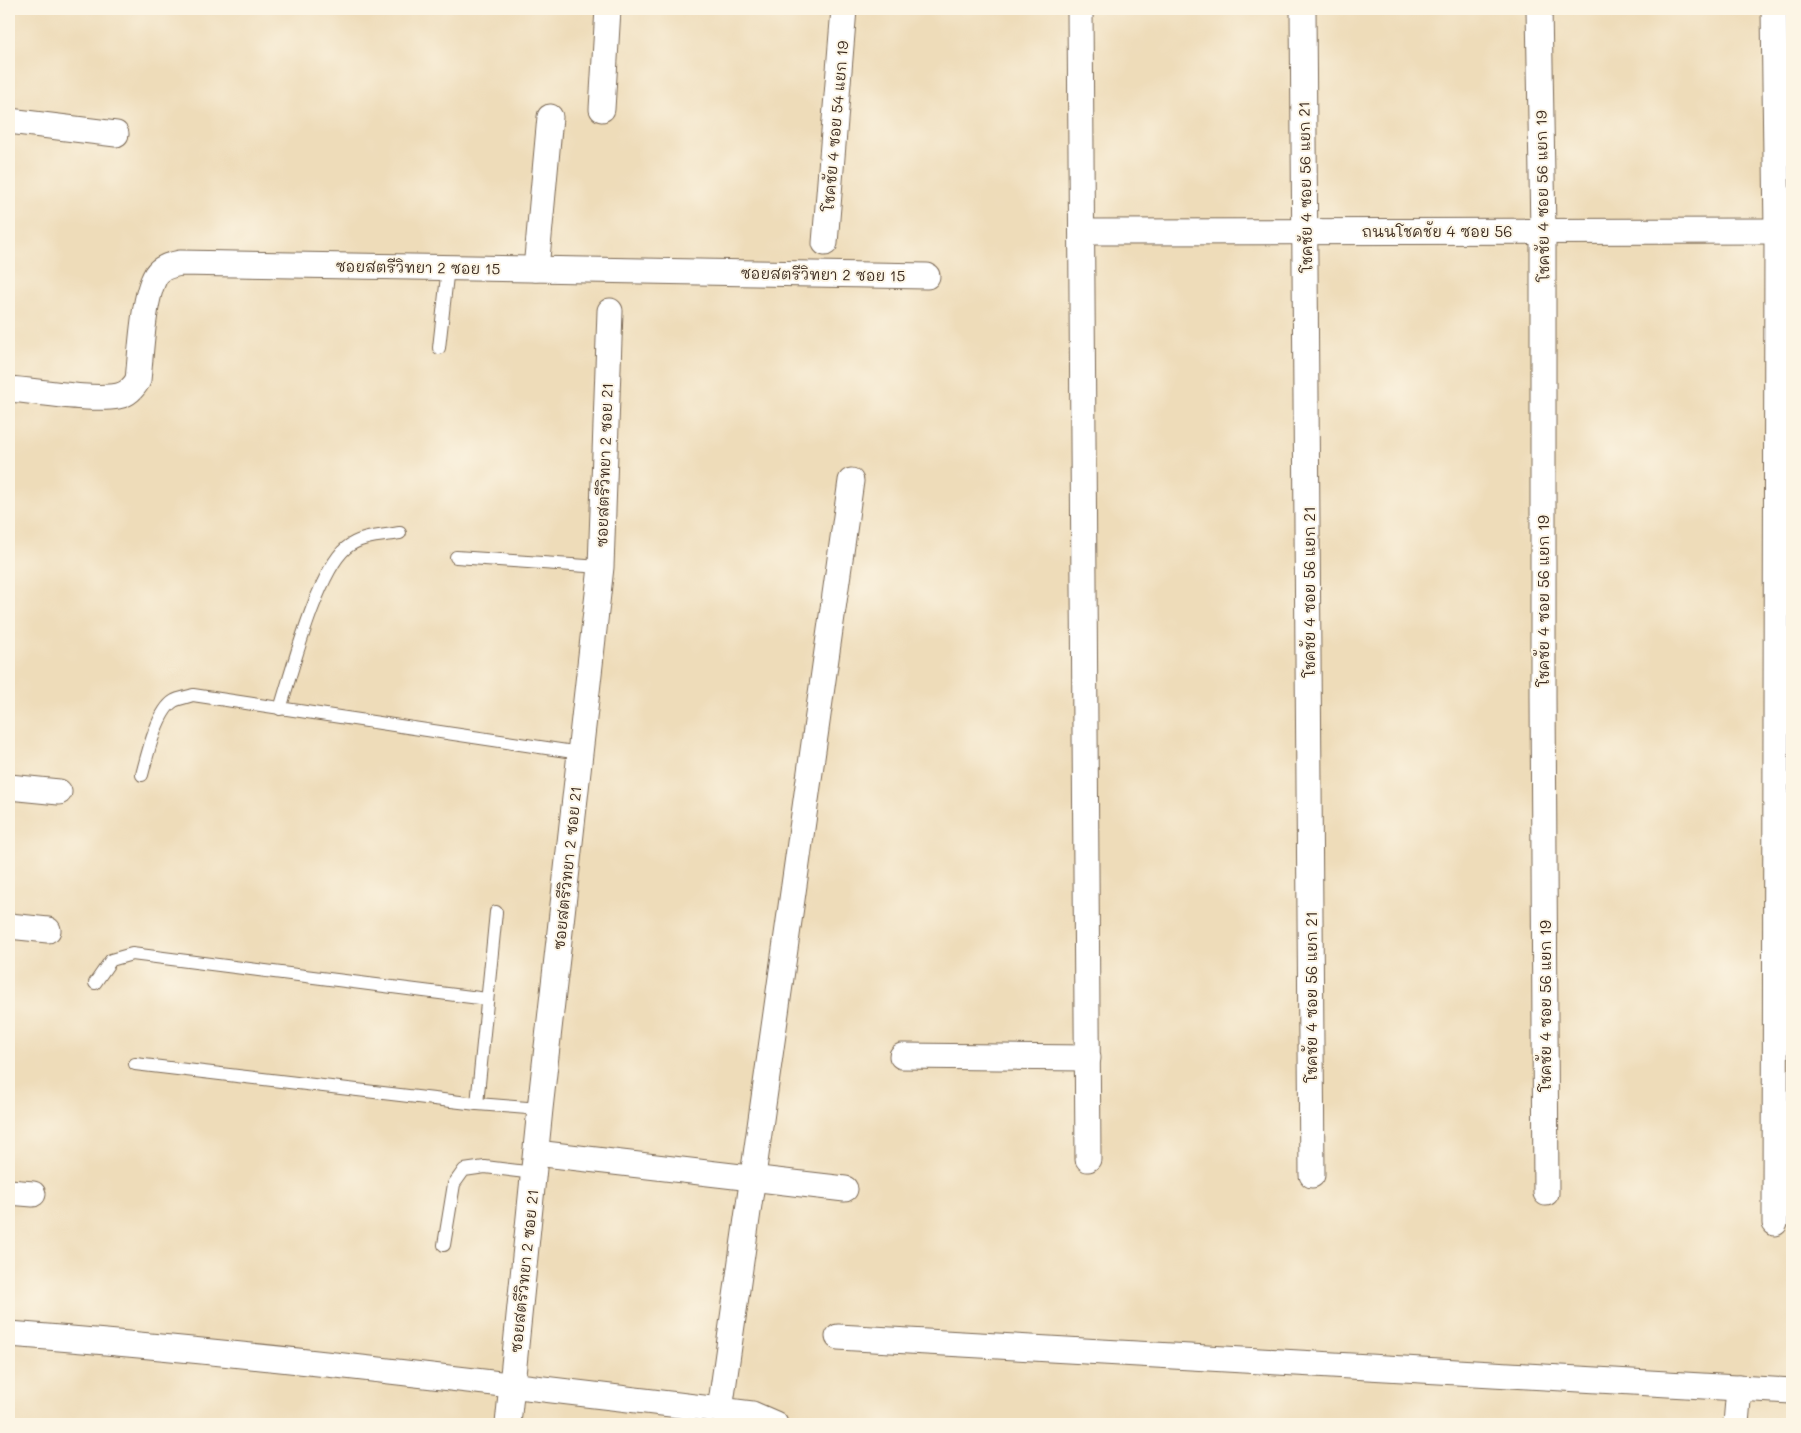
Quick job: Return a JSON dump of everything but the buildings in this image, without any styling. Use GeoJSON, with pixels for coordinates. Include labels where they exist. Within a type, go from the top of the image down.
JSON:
{"type":"FeatureCollection","features":[{"type":"Feature","properties":{"kind":"street"},"geometry":{"type":"LineString","coordinates":[[602,109],[608,9]]}},
{"type":"Feature","properties":{"kind":"street","name":"โชคชัย 4 ซอย 54 แยก 19"},"geometry":{"type":"LineString","coordinates":[[825,243],[844,9]]}},
{"type":"Feature","properties":{"kind":"street"},"geometry":{"type":"LineString","coordinates":[[1080,9],[1088,1159]]}},
{"type":"Feature","properties":{"kind":"street","name":"โชคชัย 4 ซอย 56 แยก 21"},"geometry":{"type":"LineString","coordinates":[[1303,9],[1312,1175]]}},
{"type":"Feature","properties":{"kind":"street","name":"โชคชัย 4 ซอย 56 แยก 19"},"geometry":{"type":"LineString","coordinates":[[1539,9],[1543,231],[1546,1193]]}},
{"type":"Feature","properties":{"kind":"street"},"geometry":{"type":"LineString","coordinates":[[1774,9],[1784,231],[1775,1223]]}},
{"type":"Feature","properties":{"kind":"street"},"geometry":{"type":"LineString","coordinates":[[536,269],[550,117]]}},
{"type":"Feature","properties":{"kind":"street"},"geometry":{"type":"LineString","coordinates":[[9,121],[116,134]]}},
{"type":"Feature","properties":{"kind":"street","name":"ถนนโชคชัย 4 ซอย 56"},"geometry":{"type":"LineString","coordinates":[[1082,232],[1784,231]]}},
{"type":"Feature","properties":{"kind":"street","name":"ซอยสตรีวิทยา 2 ซอย 15"},"geometry":{"type":"LineString","coordinates":[[9,389],[92,396],[118,396],[131,391],[138,380],[148,298],[156,275],[164,268],[180,263],[928,276]]}},
{"type":"Feature","properties":{"kind":"street","name":"ซอยสตรีวิทยา 2 ซอย 21"},"geometry":{"type":"LineString","coordinates":[[508,1424],[540,1109],[601,567],[610,311]]}},
{"type":"Feature","properties":{"kind":"street"},"geometry":{"type":"LineString","coordinates":[[720,1410],[852,482]]}},
{"type":"Feature","properties":{"kind":"street"},"geometry":{"type":"LineString","coordinates":[[9,787],[59,792]]}},
{"type":"Feature","properties":{"kind":"street"},"geometry":{"type":"LineString","coordinates":[[9,926],[48,930]]}},
{"type":"Feature","properties":{"kind":"street"},"geometry":{"type":"LineString","coordinates":[[902,1056],[1088,1058]]}},
{"type":"Feature","properties":{"kind":"street"},"geometry":{"type":"LineString","coordinates":[[535,1163],[753,1178],[844,1189]]}},
{"type":"Feature","properties":{"kind":"street"},"geometry":{"type":"LineString","coordinates":[[9,1192],[33,1194]]}},
{"type":"Feature","properties":{"kind":"street"},"geometry":{"type":"LineString","coordinates":[[9,1334],[513,1385],[752,1414],[775,1424]]}},
{"type":"Feature","properties":{"kind":"street"},"geometry":{"type":"LineString","coordinates":[[838,1337],[1792,1391]]}},
{"type":"Feature","properties":{"kind":"street"},"geometry":{"type":"LineString","coordinates":[[1736,1424],[1739,1388]]}},
{"type":"Feature","properties":{"kind":"lane"},"geometry":{"type":"LineString","coordinates":[[439,348],[448,267]]}},
{"type":"Feature","properties":{"kind":"lane"},"geometry":{"type":"LineString","coordinates":[[280,709],[310,618],[332,563],[347,547],[364,539],[400,533]]}},
{"type":"Feature","properties":{"kind":"lane"},"geometry":{"type":"LineString","coordinates":[[456,557],[601,567]]}},
{"type":"Feature","properties":{"kind":"lane"},"geometry":{"type":"LineString","coordinates":[[142,775],[151,742],[164,711],[174,701],[193,695],[580,753]]}},
{"type":"Feature","properties":{"kind":"lane"},"geometry":{"type":"LineString","coordinates":[[477,1104],[496,912]]}},
{"type":"Feature","properties":{"kind":"lane"},"geometry":{"type":"LineString","coordinates":[[95,983],[111,960],[132,954],[487,999]]}},
{"type":"Feature","properties":{"kind":"lane"},"geometry":{"type":"LineString","coordinates":[[135,1064],[477,1104],[540,1109]]}},
{"type":"Feature","properties":{"kind":"lane"},"geometry":{"type":"LineString","coordinates":[[444,1244],[454,1184],[464,1170],[535,1163]]}}]}
